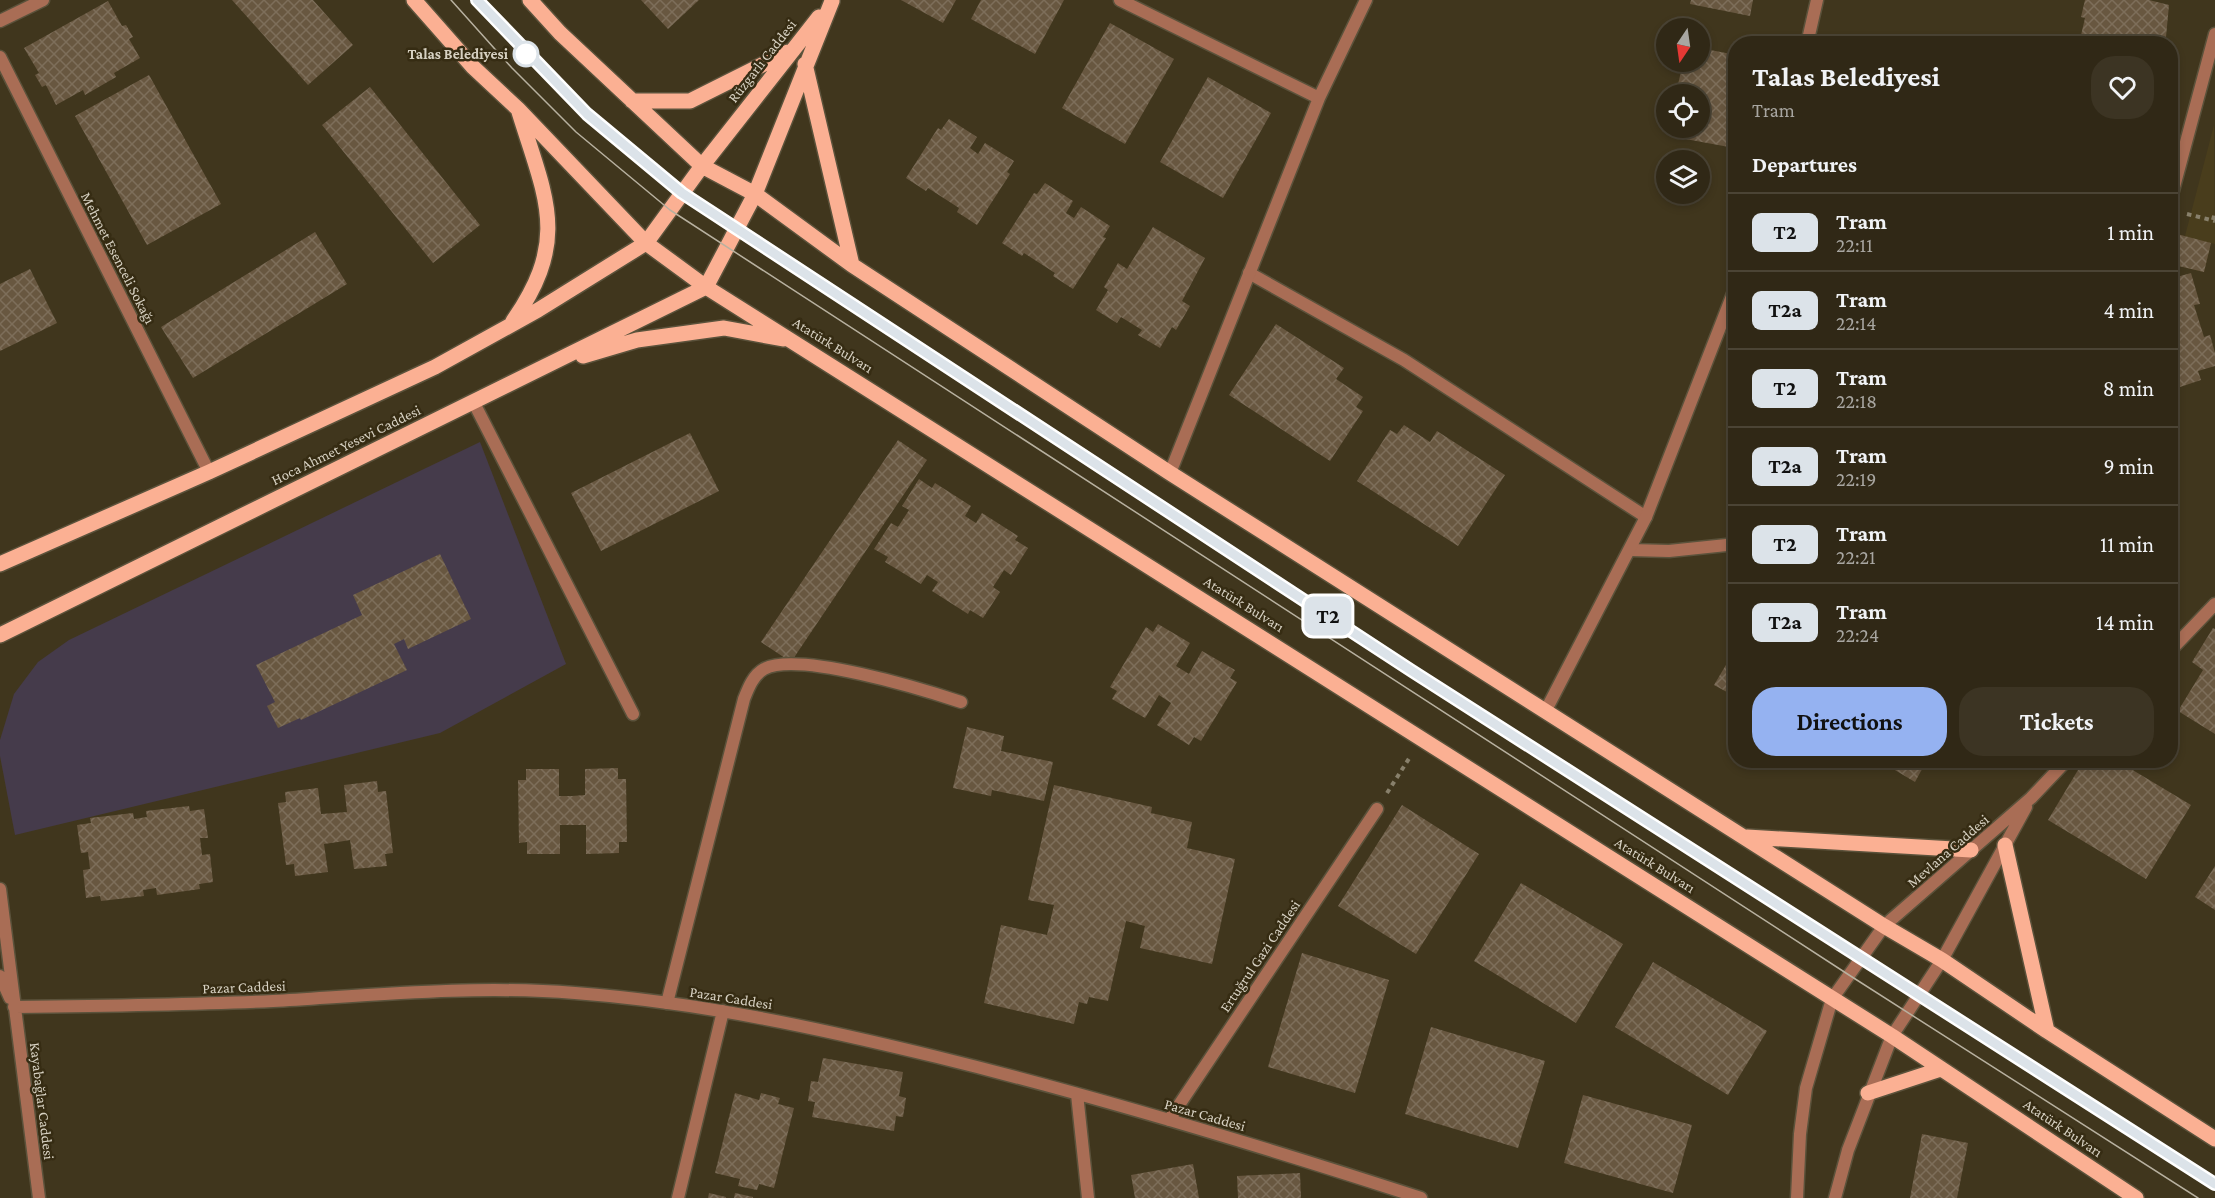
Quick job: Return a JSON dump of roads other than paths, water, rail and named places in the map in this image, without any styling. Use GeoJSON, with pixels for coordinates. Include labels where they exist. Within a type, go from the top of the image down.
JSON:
{"type":"FeatureCollection","features":[{"type":"Feature","properties":{"kind":"main road","name":"Atatürk Bulvarı"},"geometry":{"type":"LineString","coordinates":[[414,0],[473,67],[518,109],[646,243],[706,287],[1892,1036],[2136,1198]]}},
{"type":"Feature","properties":{"kind":"main road"},"geometry":{"type":"LineString","coordinates":[[530,0],[560,33],[702,166],[755,194],[852,265],[1170,473],[1884,926],[1942,960],[2047,1031],[2215,1138]]}},
{"type":"Feature","properties":{"kind":"main road","name":"Rüzgarlı Caddesi"},"geometry":{"type":"LineString","coordinates":[[646,243],[702,166],[832,0],[755,194],[706,287]]}},
{"type":"Feature","properties":{"kind":"main road"},"geometry":{"type":"LineString","coordinates":[[632,101],[690,101],[794,50]]}},
{"type":"Feature","properties":{"kind":"main road"},"geometry":{"type":"LineString","coordinates":[[806,64],[852,265]]}},
{"type":"Feature","properties":{"kind":"main road"},"geometry":{"type":"LineString","coordinates":[[510,325],[531,294],[547,251],[548,207],[518,109]]}},
{"type":"Feature","properties":{"kind":"main road"},"geometry":{"type":"LineString","coordinates":[[0,564],[209,472],[435,367],[646,243]]}},
{"type":"Feature","properties":{"kind":"main road","name":"Hoca Ahmet Yesevi Caddesi"},"geometry":{"type":"LineString","coordinates":[[0,635],[706,287]]}},
{"type":"Feature","properties":{"kind":"main road"},"geometry":{"type":"LineString","coordinates":[[543,368],[637,340],[691,331],[724,328],[791,340]]}},
{"type":"Feature","properties":{"kind":"main road"},"geometry":{"type":"LineString","coordinates":[[1743,837],[1971,850]]}},
{"type":"Feature","properties":{"kind":"main road"},"geometry":{"type":"LineString","coordinates":[[2005,845],[2047,1031]]}},
{"type":"Feature","properties":{"kind":"main road"},"geometry":{"type":"LineString","coordinates":[[1868,1093],[1941,1069]]}},
{"type":"Feature","properties":{"kind":"street"},"geometry":{"type":"LineString","coordinates":[[0,21],[43,0]]}},
{"type":"Feature","properties":{"kind":"street"},"geometry":{"type":"LineString","coordinates":[[1120,0],[1319,98]]}},
{"type":"Feature","properties":{"kind":"street"},"geometry":{"type":"LineString","coordinates":[[1170,473],[1319,98],[1366,0]]}},
{"type":"Feature","properties":{"kind":"street"},"geometry":{"type":"LineString","coordinates":[[1809,36],[1817,0]]}},
{"type":"Feature","properties":{"kind":"street"},"geometry":{"type":"LineString","coordinates":[[2178,172],[2215,34]]}},
{"type":"Feature","properties":{"kind":"street","name":"Mehmet Esenceli Sokağı"},"geometry":{"type":"LineString","coordinates":[[0,57],[209,472]]}},
{"type":"Feature","properties":{"kind":"street"},"geometry":{"type":"LineString","coordinates":[[1249,273],[1404,360],[1646,517]]}},
{"type":"Feature","properties":{"kind":"street"},"geometry":{"type":"LineString","coordinates":[[1545,711],[1646,517],[1728,307]]}},
{"type":"Feature","properties":{"kind":"street"},"geometry":{"type":"LineString","coordinates":[[474,403],[633,714]]}},
{"type":"Feature","properties":{"kind":"street"},"geometry":{"type":"LineString","coordinates":[[1630,550],[1670,551],[1728,545]]}},
{"type":"Feature","properties":{"kind":"street"},"geometry":{"type":"LineString","coordinates":[[2178,643],[2215,604]]}},
{"type":"Feature","properties":{"kind":"street"},"geometry":{"type":"LineString","coordinates":[[667,1003],[744,699],[751,682],[762,670],[778,664],[852,672],[961,702]]}},
{"type":"Feature","properties":{"kind":"street","name":"Mevlana Caddesi"},"geometry":{"type":"LineString","coordinates":[[1797,1198],[1800,1134],[1806,1088],[1832,999],[1884,926],[2031,798],[2059,768]]}},
{"type":"Feature","properties":{"kind":"street","name":"Mevlana Caddesi"},"geometry":{"type":"LineString","coordinates":[[1834,1198],[1868,1093],[1892,1036],[1942,960],[2031,798]]}},
{"type":"Feature","properties":{"kind":"street","name":"Ertuğrul Gazi Caddesi"},"geometry":{"type":"LineString","coordinates":[[1169,1120],[1377,809]]}},
{"type":"Feature","properties":{"kind":"street","name":"Kayabağlar Caddesi"},"geometry":{"type":"LineString","coordinates":[[0,889],[39,1198]]}},
{"type":"Feature","properties":{"kind":"street","name":"Kayabağlar Caddesi"},"geometry":{"type":"LineString","coordinates":[[0,976],[14,1007]]}},
{"type":"Feature","properties":{"kind":"street","name":"Pazar Caddesi"},"geometry":{"type":"LineString","coordinates":[[14,1007],[235,1003],[429,990],[502,989],[575,993],[667,1003],[723,1011],[872,1041],[1077,1094],[1421,1198]]}},
{"type":"Feature","properties":{"kind":"street"},"geometry":{"type":"LineString","coordinates":[[678,1198],[723,1011]]}},
{"type":"Feature","properties":{"kind":"street"},"geometry":{"type":"LineString","coordinates":[[1077,1094],[1088,1198]]}},
{"type":"Feature","properties":{"kind":"tram line"},"geometry":{"type":"LineString","coordinates":[[451,0],[512,68],[576,132],[670,210],[1849,975],[2198,1198]]}},
{"type":"Feature","properties":{"kind":"tram line"},"geometry":{"type":"LineString","coordinates":[[477,0],[587,114],[682,193],[1412,671],[2215,1184]]}},
{"type":"Feature","properties":{"kind":"tram line","name":"T2"},"geometry":{"type":"LineString","coordinates":[[477,0],[524,52],[587,114],[682,193],[1412,671],[2215,1184]]}},
{"type":"Feature","properties":{"kind":"place","name":"Talas Belediyesi"},"geometry":{"type":"Point","coordinates":[526,54]}}]}
